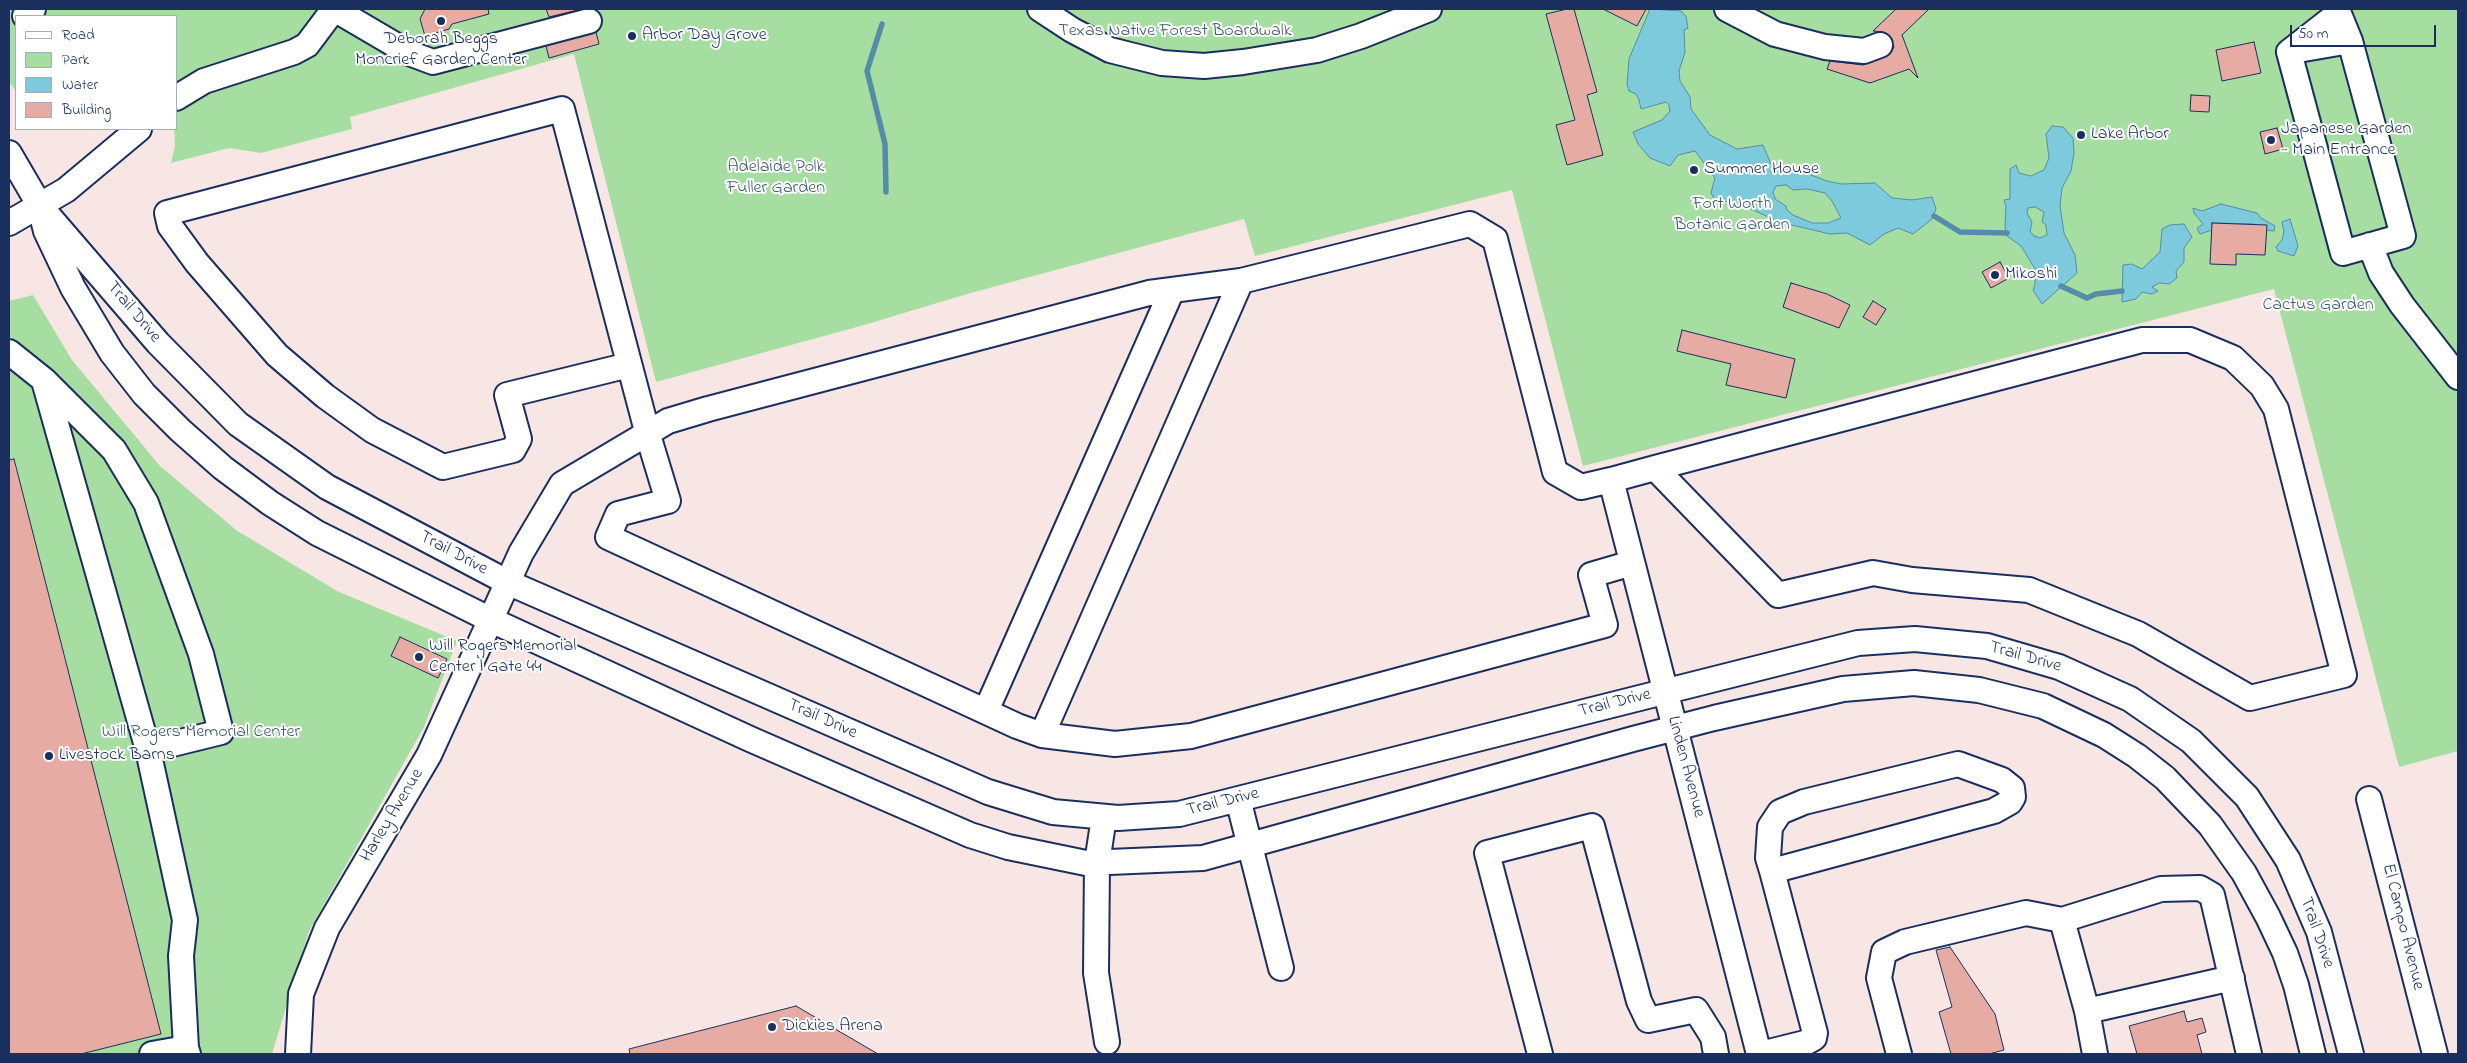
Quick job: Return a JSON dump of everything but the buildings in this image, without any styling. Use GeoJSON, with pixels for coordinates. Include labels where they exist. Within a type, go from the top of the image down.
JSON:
{"type":"FeatureCollection","features":[{"type":"Feature","properties":{"kind":"street"},"geometry":{"type":"LineString","coordinates":[[178,97],[204,81],[294,52],[307,45],[334,9],[409,53],[432,62],[589,21]]}},
{"type":"Feature","properties":{"kind":"street"},"geometry":{"type":"LineString","coordinates":[[1040,9],[1072,30],[1110,50],[1162,63],[1204,66],[1243,62],[1317,50],[1361,36],[1428,9]]}},
{"type":"Feature","properties":{"kind":"street"},"geometry":{"type":"LineString","coordinates":[[1727,9],[1775,34],[1825,47],[1864,51],[1880,46]]}},
{"type":"Feature","properties":{"kind":"street"},"geometry":{"type":"LineString","coordinates":[[2338,11],[2350,41],[2403,236],[2343,253],[2289,52],[2338,11]]}},
{"type":"Feature","properties":{"kind":"street"},"geometry":{"type":"LineString","coordinates":[[2289,52],[2350,41]]}},
{"type":"Feature","properties":{"kind":"street"},"geometry":{"type":"LineString","coordinates":[[629,365],[507,395],[519,439],[513,450],[442,467],[372,430],[325,396],[277,356],[197,263],[170,226],[166,213],[562,109],[629,365],[668,501],[618,514],[608,537],[1042,736],[1114,744],[1191,736],[1605,625],[1592,575],[1632,563]]}},
{"type":"Feature","properties":{"kind":"street"},"geometry":{"type":"LineString","coordinates":[[9,222],[66,190],[115,137],[136,130]]}},
{"type":"Feature","properties":{"kind":"street","name":"Trail Drive"},"geometry":{"type":"LineString","coordinates":[[9,153],[40,206],[158,343],[238,424],[327,487],[508,582],[988,792],[1053,812],[1118,818],[1179,814],[1858,642],[1915,639],[1986,646],[2059,666],[2130,699],[2191,741],[2247,797],[2288,860],[2319,932],[2351,1054]]}},
{"type":"Feature","properties":{"kind":"street","name":"Trail Drive"},"geometry":{"type":"LineString","coordinates":[[40,206],[46,231],[73,288],[112,353],[144,394],[180,430],[223,468],[270,503],[317,533],[491,620],[750,739],[970,835],[1008,846],[1086,863],[1203,858],[1675,728],[1843,689],[1914,683],[1979,690],[2043,706],[2076,720],[2137,756],[2165,778],[2210,824],[2244,873],[2285,953],[2296,985],[2313,1054]]}},
{"type":"Feature","properties":{"kind":"street","name":"Harley Avenue"},"geometry":{"type":"LineString","coordinates":[[298,1054],[302,994],[327,928],[429,755],[521,553],[562,484],[668,421],[708,409],[1149,293],[1241,281],[1470,224],[1495,239],[1555,472],[1581,487],[2142,340],[2190,340],[2233,358],[2262,386],[2276,409],[2344,675],[2250,698],[2138,634],[2029,590],[1912,580],[1873,573],[1778,595],[1655,468]]}},
{"type":"Feature","properties":{"kind":"street"},"geometry":{"type":"LineString","coordinates":[[2370,245],[2381,273],[2402,305],[2458,377]]}},
{"type":"Feature","properties":{"kind":"street"},"geometry":{"type":"LineString","coordinates":[[1042,736],[1241,281]]}},
{"type":"Feature","properties":{"kind":"street"},"geometry":{"type":"LineString","coordinates":[[986,711],[1172,290]]}},
{"type":"Feature","properties":{"kind":"street"},"geometry":{"type":"LineString","coordinates":[[9,352],[44,380],[114,450],[146,503],[201,654],[221,732],[148,750]]}},
{"type":"Feature","properties":{"kind":"street"},"geometry":{"type":"LineString","coordinates":[[44,380],[148,750],[185,920],[181,956],[187,1051],[152,1054]]}},
{"type":"Feature","properties":{"kind":"street","name":"Linden Avenue"},"geometry":{"type":"LineString","coordinates":[[1611,480],[1760,1054]]}},
{"type":"Feature","properties":{"kind":"street"},"geometry":{"type":"LineString","coordinates":[[1760,1054],[1805,1043],[1814,1038],[1815,1033],[1768,858],[1770,827],[1780,812],[1804,802],[1958,764],[2002,780],[2012,788],[2013,797],[2010,802],[1994,811],[1772,871]]}},
{"type":"Feature","properties":{"kind":"street"},"geometry":{"type":"LineString","coordinates":[[1238,799],[1281,968]]}},
{"type":"Feature","properties":{"kind":"street","name":"El Campo Avenue"},"geometry":{"type":"LineString","coordinates":[[2369,799],[2434,1054]]}},
{"type":"Feature","properties":{"kind":"street"},"geometry":{"type":"LineString","coordinates":[[1104,817],[1097,862],[1096,973],[1107,1042]]}},
{"type":"Feature","properties":{"kind":"street"},"geometry":{"type":"LineString","coordinates":[[1540,1054],[1487,853],[1592,826],[1640,1001],[1648,1020],[1696,1010],[1713,1037],[1716,1054]]}},
{"type":"Feature","properties":{"kind":"street"},"geometry":{"type":"LineString","coordinates":[[1899,1054],[1879,978],[1884,952],[1904,942],[2026,913],[2062,920],[2161,889],[2200,888],[2212,895],[2249,1054]]}},
{"type":"Feature","properties":{"kind":"street"},"geometry":{"type":"LineString","coordinates":[[2062,920],[2087,1011],[2095,1054]]}},
{"type":"Feature","properties":{"kind":"street"},"geometry":{"type":"LineString","coordinates":[[2087,1011],[2232,978]]}},
{"type":"Feature","properties":{"kind":"green space","name":"Fort Worth Botanic Garden"},"geometry":{"type":"Polygon","coordinates":[[[9,9],[2458,9],[2458,751],[2399,767],[2274,289],[1583,466],[1512,190],[1255,256],[1244,219],[967,294],[864,325],[656,382],[574,54],[350,117],[352,129],[261,153],[229,148],[171,163],[175,146],[174,130],[178,130],[178,15],[15,15],[15,90],[9,81],[9,9]]]}},
{"type":"Feature","properties":{"kind":"green space","name":"Will Rogers Memorial Center"},"geometry":{"type":"Polygon","coordinates":[[[33,295],[72,360],[160,466],[236,530],[337,591],[457,641],[424,727],[309,931],[272,1054],[9,1054],[9,301],[33,295]]]}},
{"type":"Feature","properties":{"kind":"water"},"geometry":{"type":"Polygon","coordinates":[[[1650,9],[1681,11],[1686,16],[1688,28],[1684,30],[1685,52],[1679,71],[1680,81],[1690,97],[1691,109],[1710,135],[1737,149],[1763,145],[1771,164],[1806,173],[1827,181],[1841,184],[1875,183],[1892,198],[1912,200],[1932,197],[1936,209],[1932,219],[1913,234],[1898,228],[1884,234],[1870,245],[1847,233],[1830,234],[1779,222],[1734,201],[1716,202],[1711,193],[1715,178],[1695,151],[1678,155],[1670,166],[1650,158],[1638,144],[1633,132],[1662,120],[1670,111],[1669,105],[1666,102],[1641,109],[1636,94],[1629,91],[1627,84],[1629,59],[1650,9]],[[1786,185],[1776,186],[1773,192],[1775,199],[1786,206],[1787,210],[1793,215],[1812,223],[1828,223],[1841,218],[1832,201],[1825,193],[1807,189],[1793,190],[1786,185]]]}},
{"type":"Feature","properties":{"kind":"water"},"geometry":{"type":"Polygon","coordinates":[[[2052,126],[2063,127],[2073,138],[2074,153],[2071,171],[2062,188],[2060,206],[2064,233],[2075,255],[2077,273],[2042,304],[2033,290],[2035,269],[2021,246],[2007,236],[2004,200],[2010,199],[2010,169],[2016,165],[2019,173],[2031,176],[2044,170],[2049,158],[2046,134],[2052,126]],[[2035,207],[2028,208],[2027,213],[2032,222],[2030,231],[2034,236],[2040,238],[2047,235],[2046,225],[2042,222],[2044,212],[2035,207]]]}},
{"type":"Feature","properties":{"kind":"water"},"geometry":{"type":"Polygon","coordinates":[[[2221,204],[2257,213],[2261,218],[2275,226],[2274,231],[2259,229],[2254,224],[2212,223],[2212,230],[2200,234],[2197,228],[2203,224],[2194,213],[2193,208],[2202,211],[2221,204]]]}},
{"type":"Feature","properties":{"kind":"water"},"geometry":{"type":"Polygon","coordinates":[[[2290,219],[2298,246],[2294,256],[2278,251],[2276,247],[2282,240],[2284,232],[2282,222],[2290,219]]]}},
{"type":"Feature","properties":{"kind":"water"},"geometry":{"type":"Polygon","coordinates":[[[2184,224],[2192,237],[2184,248],[2184,262],[2176,271],[2177,278],[2169,284],[2159,283],[2152,287],[2158,291],[2152,294],[2142,292],[2136,299],[2122,302],[2123,265],[2132,264],[2142,269],[2160,252],[2162,229],[2170,225],[2184,224]]]}},
{"type":"Feature","properties":{"kind":"waterway"},"geometry":{"type":"LineString","coordinates":[[882,24],[867,71],[885,144],[886,192]]}},
{"type":"Feature","properties":{"kind":"waterway"},"geometry":{"type":"LineString","coordinates":[[1934,216],[1960,232],[2007,233]]}},
{"type":"Feature","properties":{"kind":"waterway"},"geometry":{"type":"LineString","coordinates":[[2061,286],[2087,298],[2096,294],[2122,291]]}},
{"type":"Feature","properties":{"kind":"place","name":"Deborah Beggs Moncrief Garden Center"},"geometry":{"type":"Point","coordinates":[441,21]}},
{"type":"Feature","properties":{"kind":"place","name":"Arbor Day Grove"},"geometry":{"type":"Point","coordinates":[632,36]}},
{"type":"Feature","properties":{"kind":"place","name":"Lake Arbor"},"geometry":{"type":"Point","coordinates":[2081,135]}},
{"type":"Feature","properties":{"kind":"place","name":"Japanese Garden - Main Entrance"},"geometry":{"type":"Point","coordinates":[2271,140]}},
{"type":"Feature","properties":{"kind":"place","name":"Summer House"},"geometry":{"type":"Point","coordinates":[1694,170]}},
{"type":"Feature","properties":{"kind":"place","name":"Mikoshi"},"geometry":{"type":"Point","coordinates":[1995,275]}},
{"type":"Feature","properties":{"kind":"place","name":"Will Rogers Memorial Center | Gate 44"},"geometry":{"type":"Point","coordinates":[419,657]}},
{"type":"Feature","properties":{"kind":"place","name":"Livestock Barns"},"geometry":{"type":"Point","coordinates":[49,756]}},
{"type":"Feature","properties":{"kind":"place","name":"Dickies Arena"},"geometry":{"type":"Point","coordinates":[772,1027]}},
{"type":"Feature","properties":{"kind":"park label","name":"Texas Native Forest Boardwalk"},"geometry":{"type":"Point","coordinates":[1175,32]}},
{"type":"Feature","properties":{"kind":"park label","name":"Adelaide Polk Fuller Garden"},"geometry":{"type":"Point","coordinates":[776,178]}},
{"type":"Feature","properties":{"kind":"park label","name":"Cactus Garden"},"geometry":{"type":"Point","coordinates":[2318,306]}}]}
